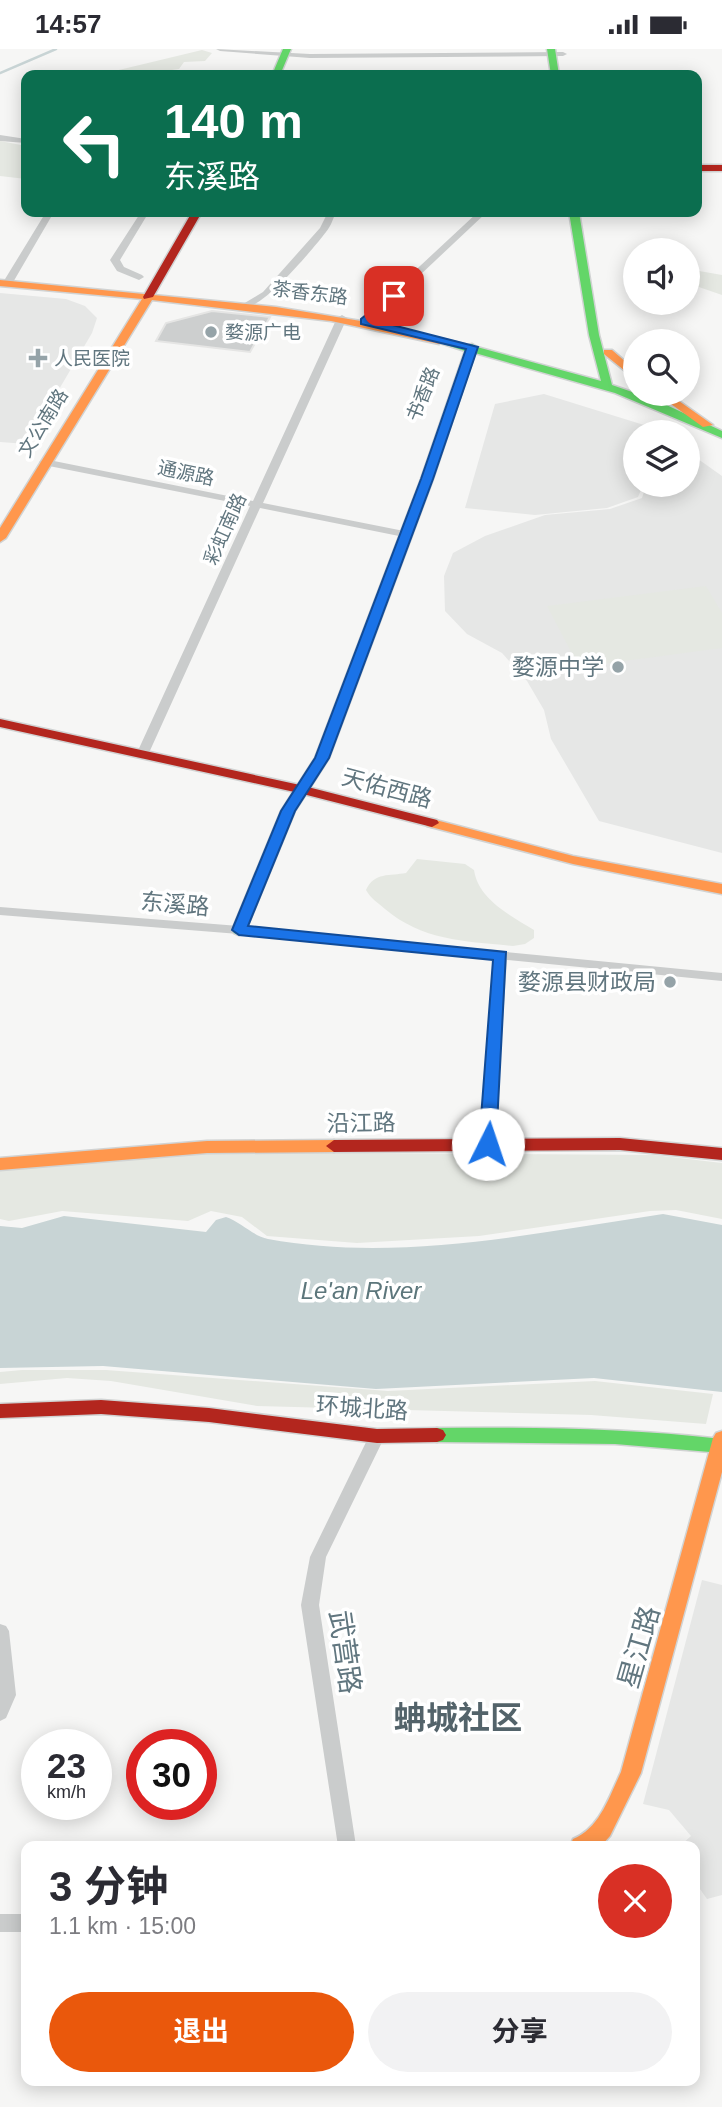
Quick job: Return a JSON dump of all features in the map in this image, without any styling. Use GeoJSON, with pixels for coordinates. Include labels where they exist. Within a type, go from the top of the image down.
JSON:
{"type":"FeatureCollection","features":[{"type":"Feature","properties":{"kind":"street"},"geometry":{"type":"LineString","coordinates":[[220,49],[286,52],[557,52]]}},
{"type":"Feature","properties":{"kind":"street"},"geometry":{"type":"LineString","coordinates":[[278,70],[286,52]]}},
{"type":"Feature","properties":{"kind":"street"},"geometry":{"type":"LineString","coordinates":[[555,70],[557,52]]}},
{"type":"Feature","properties":{"kind":"street"},"geometry":{"type":"LineString","coordinates":[[557,52],[563,70]]}},
{"type":"Feature","properties":{"kind":"street"},"geometry":{"type":"LineString","coordinates":[[0,138],[21,140]]}},
{"type":"Feature","properties":{"kind":"street"},"geometry":{"type":"LineString","coordinates":[[702,168],[722,168]]}},
{"type":"Feature","properties":{"kind":"street"},"geometry":{"type":"LineString","coordinates":[[4,283],[47,217]]}},
{"type":"Feature","properties":{"kind":"street"},"geometry":{"type":"LineString","coordinates":[[139,277],[120,269],[115,260],[142,217]]}},
{"type":"Feature","properties":{"kind":"street","name":"文公南路"},"geometry":{"type":"LineString","coordinates":[[0,538],[44,461],[148,297],[194,217]]}},
{"type":"Feature","properties":{"kind":"street"},"geometry":{"type":"LineString","coordinates":[[246,306],[267,294],[324,229],[330,217]]}},
{"type":"Feature","properties":{"kind":"street"},"geometry":{"type":"LineString","coordinates":[[365,322],[477,217]]}},
{"type":"Feature","properties":{"kind":"street"},"geometry":{"type":"LineString","coordinates":[[575,217],[603,352],[623,367]]}},
{"type":"Feature","properties":{"kind":"street"},"geometry":{"type":"LineString","coordinates":[[586,217],[607,384]]}},
{"type":"Feature","properties":{"kind":"street","name":"茶香东路"},"geometry":{"type":"LineString","coordinates":[[4,283],[246,306],[365,322],[472,347],[607,384],[707,425],[722,435]]}},
{"type":"Feature","properties":{"kind":"street","name":"彩虹南路"},"geometry":{"type":"LineString","coordinates":[[142,755],[342,318]]}},
{"type":"Feature","properties":{"kind":"street","name":"书香路"},"geometry":{"type":"LineString","coordinates":[[239,930],[288,811],[300,789],[398,533],[454,369],[472,347]]}},
{"type":"Feature","properties":{"kind":"street"},"geometry":{"type":"LineString","coordinates":[[572,374],[592,366],[603,352]]}},
{"type":"Feature","properties":{"kind":"street"},"geometry":{"type":"LineString","coordinates":[[679,406],[707,425]]}},
{"type":"Feature","properties":{"kind":"street","name":"通源路"},"geometry":{"type":"LineString","coordinates":[[44,461],[398,533]]}},
{"type":"Feature","properties":{"kind":"street","name":"天佑西路"},"geometry":{"type":"LineString","coordinates":[[0,723],[300,789],[573,860],[722,889]]}},
{"type":"Feature","properties":{"kind":"street","name":"东溪路"},"geometry":{"type":"LineString","coordinates":[[0,911],[239,930],[722,977]]}},
{"type":"Feature","properties":{"kind":"street"},"geometry":{"type":"LineString","coordinates":[[488,1144],[501,956]]}},
{"type":"Feature","properties":{"kind":"street","name":"沿江路"},"geometry":{"type":"LineString","coordinates":[[0,1164],[207,1147],[631,1144],[722,1154]]}},
{"type":"Feature","properties":{"kind":"street","name":"环城北路"},"geometry":{"type":"LineString","coordinates":[[0,1411],[101,1407],[209,1415],[377,1436],[566,1433],[721,1443]]}},
{"type":"Feature","properties":{"kind":"street","name":"武营路"},"geometry":{"type":"LineString","coordinates":[[346,1841],[310,1605],[318,1557],[377,1436]]}},
{"type":"Feature","properties":{"kind":"street","name":"星江路"},"geometry":{"type":"LineString","coordinates":[[592,1841],[603,1829],[631,1773],[721,1443]]}},
{"type":"Feature","properties":{"kind":"street"},"geometry":{"type":"LineString","coordinates":[[0,1631],[7,1695],[0,1713]]}},
{"type":"Feature","properties":{"kind":"street"},"geometry":{"type":"LineString","coordinates":[[0,1923],[21,1923]]}},
{"type":"Feature","properties":{"kind":"shaded area"},"geometry":{"type":"Polygon","coordinates":[[[202,50],[212,53],[205,61],[184,62],[179,69],[119,70],[202,50]]]}},
{"type":"Feature","properties":{"kind":"shaded area"},"geometry":{"type":"Polygon","coordinates":[[[0,141],[21,145],[21,178],[0,176],[0,141]]]}},
{"type":"Feature","properties":{"kind":"shaded area"},"geometry":{"type":"Polygon","coordinates":[[[700,271],[722,275],[722,295],[700,287],[700,271]]]}},
{"type":"Feature","properties":{"kind":"shaded area","name":"人民医院"},"geometry":{"type":"Polygon","coordinates":[[[0,293],[66,299],[85,306],[97,318],[92,333],[27,444],[0,442],[0,293]]]}},
{"type":"Feature","properties":{"kind":"shaded area"},"geometry":{"type":"Polygon","coordinates":[[[544,394],[628,420],[623,420],[623,497],[638,497],[607,508],[535,515],[465,508],[495,404],[544,394]]]}},
{"type":"Feature","properties":{"kind":"shaded area","name":"婺源中学"},"geometry":{"type":"Polygon","coordinates":[[[700,460],[722,476],[722,853],[599,821],[551,739],[544,710],[527,681],[502,653],[467,634],[445,611],[444,576],[453,553],[485,536],[545,515],[610,509],[642,498],[700,497],[700,460]]]}},
{"type":"Feature","properties":{"kind":"shaded area"},"geometry":{"type":"Polygon","coordinates":[[[706,586],[722,613],[722,648],[579,667],[547,606],[706,586]]]}},
{"type":"Feature","properties":{"kind":"shaded area"},"geometry":{"type":"Polygon","coordinates":[[[417,859],[465,864],[474,870],[482,890],[489,898],[506,913],[534,930],[534,938],[525,944],[513,946],[461,941],[414,928],[399,920],[366,890],[373,880],[406,873],[417,859]]]}},
{"type":"Feature","properties":{"kind":"shaded area"},"geometry":{"type":"Polygon","coordinates":[[[206,1152],[654,1155],[722,1163],[722,1219],[676,1210],[650,1211],[479,1236],[357,1243],[267,1236],[242,1217],[211,1211],[188,1221],[62,1211],[9,1221],[0,1219],[0,1170],[206,1152]]]}},
{"type":"Feature","properties":{"kind":"shaded area"},"geometry":{"type":"Polygon","coordinates":[[[106,1370],[388,1391],[595,1381],[713,1394],[706,1424],[591,1415],[257,1406],[111,1381],[67,1378],[0,1384],[0,1372],[106,1370]]]}},
{"type":"Feature","properties":{"kind":"shaded area"},"geometry":{"type":"Polygon","coordinates":[[[702,1580],[722,1585],[722,1895],[707,1899],[700,1889],[700,1841],[686,1841],[691,1836],[669,1810],[643,1804],[702,1580]]]}},
{"type":"Feature","properties":{"kind":"water","name":"Le'an River"},"geometry":{"type":"Polygon","coordinates":[[[663,1214],[722,1225],[722,1392],[594,1378],[376,1389],[103,1366],[0,1368],[0,1226],[22,1228],[64,1216],[206,1232],[216,1220],[226,1217],[268,1239],[317,1246],[367,1248],[466,1243],[663,1214]]]}},
{"type":"Feature","properties":{"kind":"building","name":"婺源广电"},"geometry":{"type":"Polygon","coordinates":[[[212,311],[270,317],[250,352],[156,341],[166,323],[212,311]]]}},
{"type":"Feature","properties":{"kind":"waterway"},"geometry":{"type":"LineString","coordinates":[[0,73],[56,49]]}},
{"type":"Feature","properties":{"kind":"traffic: fast"},"geometry":{"type":"LineString","coordinates":[[278,70],[287,49]]}},
{"type":"Feature","properties":{"kind":"traffic: fast"},"geometry":{"type":"LineString","coordinates":[[551,49],[554,70]]}},
{"type":"Feature","properties":{"kind":"traffic: fast"},"geometry":{"type":"LineString","coordinates":[[575,217],[594,335],[607,384]]}},
{"type":"Feature","properties":{"kind":"traffic: fast"},"geometry":{"type":"LineString","coordinates":[[439,341],[619,390],[722,435]]}},
{"type":"Feature","properties":{"kind":"traffic: fast"},"geometry":{"type":"LineString","coordinates":[[239,930],[288,811],[322,758],[427,479],[472,347]]}},
{"type":"Feature","properties":{"kind":"traffic: fast"},"geometry":{"type":"LineString","coordinates":[[437,1435],[615,1437],[722,1446]]}},
{"type":"Feature","properties":{"kind":"traffic: slow"},"geometry":{"type":"LineString","coordinates":[[0,283],[276,310],[385,328],[439,341]]}},
{"type":"Feature","properties":{"kind":"traffic: slow"},"geometry":{"type":"LineString","coordinates":[[0,538],[148,297]]}},
{"type":"Feature","properties":{"kind":"traffic: slow"},"geometry":{"type":"LineString","coordinates":[[608,352],[623,365]]}},
{"type":"Feature","properties":{"kind":"traffic: slow"},"geometry":{"type":"LineString","coordinates":[[679,406],[707,425]]}},
{"type":"Feature","properties":{"kind":"traffic: slow"},"geometry":{"type":"LineString","coordinates":[[432,823],[573,860],[722,889]]}},
{"type":"Feature","properties":{"kind":"traffic: slow"},"geometry":{"type":"LineString","coordinates":[[0,1164],[207,1147],[334,1146]]}},
{"type":"Feature","properties":{"kind":"traffic: slow"},"geometry":{"type":"LineString","coordinates":[[592,1841],[603,1829],[631,1773],[722,1438]]}},
{"type":"Feature","properties":{"kind":"traffic: jam"},"geometry":{"type":"LineString","coordinates":[[702,168],[722,168]]}},
{"type":"Feature","properties":{"kind":"traffic: jam"},"geometry":{"type":"LineString","coordinates":[[148,297],[194,217]]}},
{"type":"Feature","properties":{"kind":"traffic: jam"},"geometry":{"type":"LineString","coordinates":[[0,723],[300,789],[432,823]]}},
{"type":"Feature","properties":{"kind":"traffic: jam"},"geometry":{"type":"LineString","coordinates":[[334,1146],[620,1144],[722,1154]]}},
{"type":"Feature","properties":{"kind":"traffic: jam"},"geometry":{"type":"LineString","coordinates":[[0,1411],[101,1407],[209,1415],[377,1436],[437,1435]]}},
{"type":"Feature","properties":{"kind":"place","name":"婺源广电"},"geometry":{"type":"Point","coordinates":[211,332]}},
{"type":"Feature","properties":{"kind":"place","name":"人民医院"},"geometry":{"type":"Point","coordinates":[38,358]}},
{"type":"Feature","properties":{"kind":"place","name":"婺源中学"},"geometry":{"type":"Point","coordinates":[618,667]}},
{"type":"Feature","properties":{"kind":"place","name":"婺源县财政局"},"geometry":{"type":"Point","coordinates":[670,982]}},
{"type":"Feature","properties":{"kind":"district","name":"蚺城社区"},"geometry":{"type":"Point","coordinates":[458,1718]}},
{"type":"Feature","properties":{"kind":"route"},"geometry":{"type":"LineString","coordinates":[[394,296],[365,322],[472,347],[427,479],[409,520],[322,758],[288,811],[239,930],[501,956],[488,1144]]}}]}
